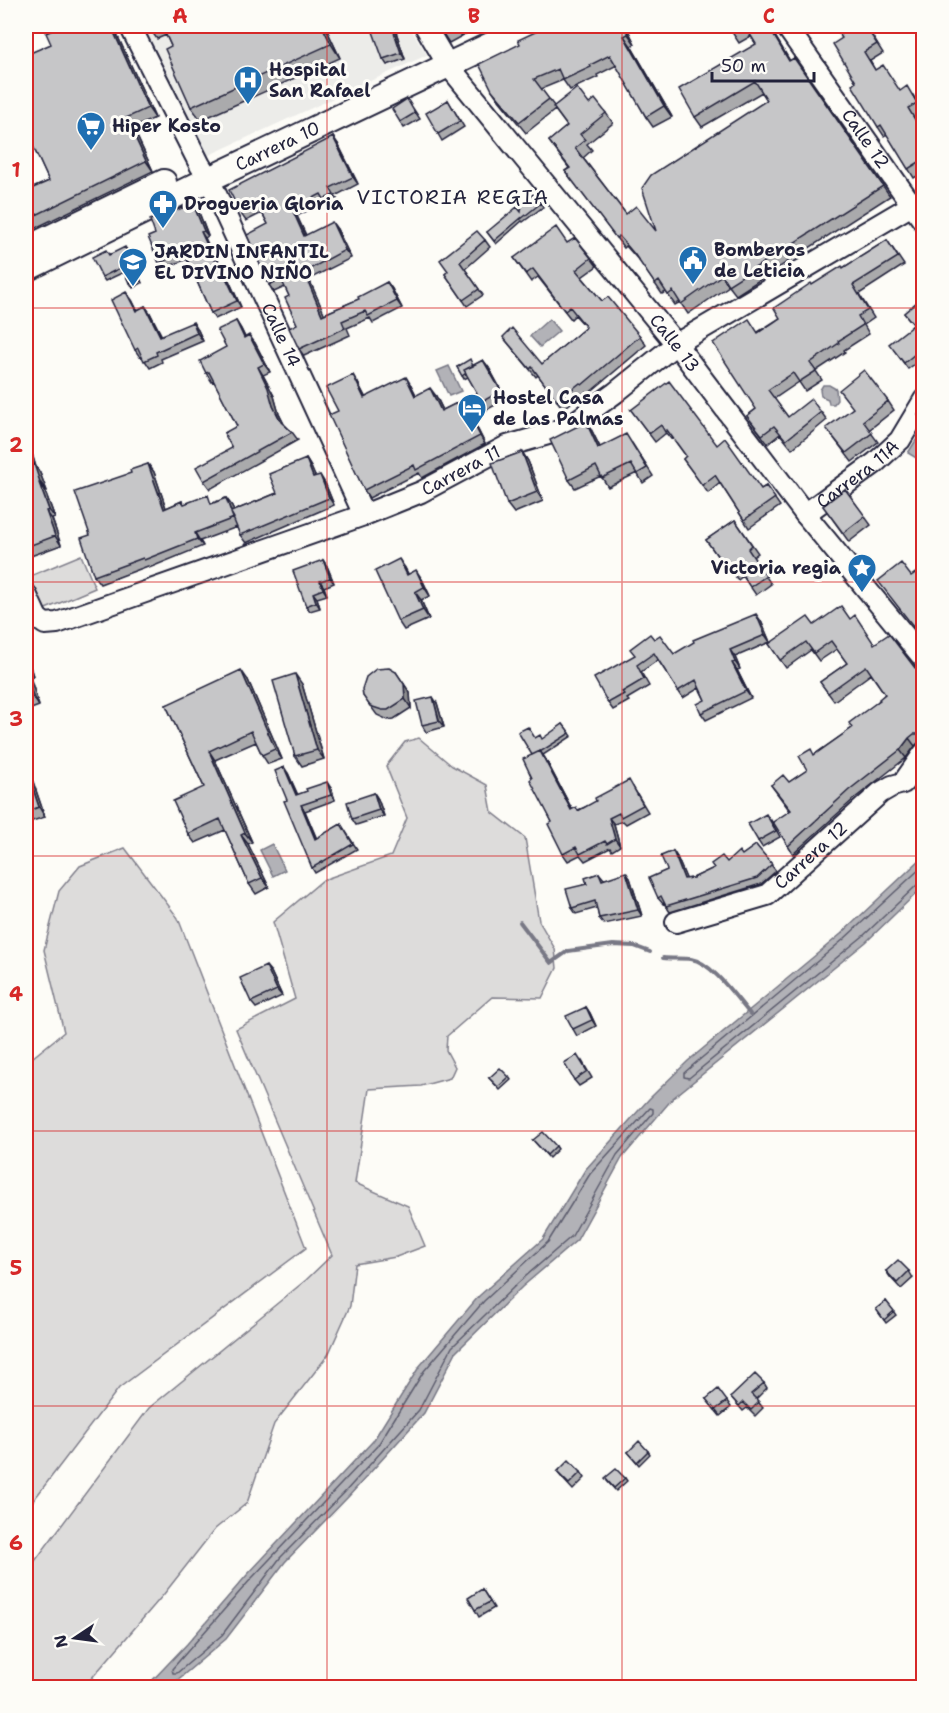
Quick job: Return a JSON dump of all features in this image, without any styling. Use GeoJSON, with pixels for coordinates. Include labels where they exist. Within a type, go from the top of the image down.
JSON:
{"type":"FeatureCollection","features":[{"type":"Feature","properties":{"kind":"main road","name":"Carrera 10"},"geometry":{"type":"LineString","coordinates":[[446,60],[504,26]]}},
{"type":"Feature","properties":{"kind":"main road","name":"Carrera 10"},"geometry":{"type":"LineString","coordinates":[[26,249],[204,172],[446,60],[530,26]]}},
{"type":"Feature","properties":{"kind":"main road","name":"Carrera 10"},"geometry":{"type":"LineString","coordinates":[[26,269],[204,172]]}},
{"type":"Feature","properties":{"kind":"street","name":"Calle 14"},"geometry":{"type":"LineString","coordinates":[[130,26],[204,172],[364,515]]}},
{"type":"Feature","properties":{"kind":"street","name":"Calle 13"},"geometry":{"type":"LineString","coordinates":[[425,26],[446,60],[676,344],[805,514],[924,659]]}},
{"type":"Feature","properties":{"kind":"street","name":"Calle 12"},"geometry":{"type":"LineString","coordinates":[[786,26],[917,202],[924,222]]}},
{"type":"Feature","properties":{"kind":"street","name":"Carrera 11"},"geometry":{"type":"LineString","coordinates":[[31,620],[45,624],[57,623],[364,515],[421,492],[507,446],[552,433],[575,422],[676,344],[917,202]]}},
{"type":"Feature","properties":{"kind":"street","name":"Carrera 11A"},"geometry":{"type":"LineString","coordinates":[[805,514],[875,463],[900,440],[924,400]]}},
{"type":"Feature","properties":{"kind":"street"},"geometry":{"type":"LineString","coordinates":[[26,594],[31,620]]}},
{"type":"Feature","properties":{"kind":"street","name":"Carrera 12"},"geometry":{"type":"LineString","coordinates":[[676,922],[767,895],[880,793],[903,783],[924,753]]}},
{"type":"Feature","properties":{"kind":"shaded area","name":"Hospital San Rafael"},"geometry":{"type":"Polygon","coordinates":[[[140,26],[409,26],[427,55],[205,157],[140,26]]]}},
{"type":"Feature","properties":{"kind":"shaded area"},"geometry":{"type":"Polygon","coordinates":[[[81,555],[95,588],[41,611],[28,577],[81,555]]]}},
{"type":"Feature","properties":{"kind":"shaded area"},"geometry":{"type":"Polygon","coordinates":[[[419,738],[452,766],[487,785],[492,812],[525,838],[539,921],[555,949],[557,968],[542,998],[492,997],[447,1036],[446,1050],[455,1067],[450,1078],[421,1086],[369,1089],[355,1183],[408,1206],[425,1246],[396,1257],[355,1264],[350,1306],[328,1355],[274,1424],[247,1503],[215,1529],[164,1594],[84,1687],[26,1687],[26,1573],[149,1408],[306,1280],[332,1255],[236,1029],[295,999],[273,922],[323,880],[391,856],[407,818],[386,766],[405,742],[419,738]]]}},
{"type":"Feature","properties":{"kind":"shaded area"},"geometry":{"type":"Polygon","coordinates":[[[125,848],[178,918],[306,1248],[119,1388],[26,1510],[26,1056],[32,1058],[64,1032],[44,950],[59,891],[80,866],[125,848]]]}},
{"type":"Feature","properties":{"kind":"water"},"geometry":{"type":"Polygon","coordinates":[[[549,319],[559,331],[540,347],[530,336],[549,319]]]}},
{"type":"Feature","properties":{"kind":"water"},"geometry":{"type":"Polygon","coordinates":[[[449,366],[461,391],[449,396],[437,371],[449,366]]]}},
{"type":"Feature","properties":{"kind":"water"},"geometry":{"type":"Polygon","coordinates":[[[823,385],[836,389],[837,400],[834,404],[829,404],[828,399],[821,396],[820,390],[823,385]]]}},
{"type":"Feature","properties":{"kind":"water"},"geometry":{"type":"Polygon","coordinates":[[[920,434],[924,436],[921,461],[908,453],[920,434]]]}},
{"type":"Feature","properties":{"kind":"water"},"geometry":{"type":"Polygon","coordinates":[[[272,844],[285,870],[273,876],[260,850],[272,844]]]}},
{"type":"Feature","properties":{"kind":"water"},"geometry":{"type":"Polygon","coordinates":[[[923,857],[923,887],[866,942],[673,1098],[622,1158],[577,1240],[522,1287],[456,1352],[424,1413],[285,1562],[226,1639],[169,1687],[146,1687],[373,1441],[419,1367],[479,1296],[543,1239],[585,1170],[649,1099],[688,1061],[841,934],[923,857]]]}},
{"type":"Feature","properties":{"kind":"building","name":"Hiper Kosto"},"geometry":{"type":"Polygon","coordinates":[[[54,26],[111,26],[148,108],[126,118],[146,161],[26,220],[26,191],[49,181],[26,131],[26,49],[28,54],[51,44],[46,33],[55,29],[54,26]]]}},
{"type":"Feature","properties":{"kind":"building"},"geometry":{"type":"Polygon","coordinates":[[[162,26],[322,26],[331,44],[191,107],[165,49],[171,46],[162,26]]]}},
{"type":"Feature","properties":{"kind":"building"},"geometry":{"type":"Polygon","coordinates":[[[392,26],[401,53],[383,59],[372,29],[392,26]]]}},
{"type":"Feature","properties":{"kind":"building"},"geometry":{"type":"Polygon","coordinates":[[[438,26],[458,26],[443,34],[438,26]]]}},
{"type":"Feature","properties":{"kind":"building"},"geometry":{"type":"Polygon","coordinates":[[[548,26],[624,26],[628,34],[624,36],[664,106],[646,117],[610,55],[563,80],[558,69],[534,79],[549,99],[519,122],[492,90],[479,64],[520,44],[518,40],[548,26]]]}},
{"type":"Feature","properties":{"kind":"building"},"geometry":{"type":"Polygon","coordinates":[[[728,26],[744,26],[732,32],[728,26]]]}},
{"type":"Feature","properties":{"kind":"building"},"geometry":{"type":"Polygon","coordinates":[[[745,26],[768,26],[789,61],[794,58],[883,186],[728,285],[722,275],[681,304],[673,291],[668,295],[659,281],[655,284],[635,255],[619,236],[616,238],[565,171],[570,168],[549,141],[567,126],[553,107],[577,88],[589,104],[595,99],[606,113],[580,134],[585,140],[575,148],[626,214],[636,206],[656,231],[642,188],[651,175],[767,100],[755,81],[695,117],[679,89],[756,44],[745,26]]]}},
{"type":"Feature","properties":{"kind":"building"},"geometry":{"type":"Polygon","coordinates":[[[834,26],[867,26],[877,44],[864,52],[875,70],[883,65],[900,91],[907,86],[917,103],[908,108],[920,128],[924,126],[924,159],[908,169],[881,125],[878,127],[852,85],[856,82],[833,44],[842,38],[834,26]]]}},
{"type":"Feature","properties":{"kind":"building"},"geometry":{"type":"Polygon","coordinates":[[[407,99],[415,113],[400,122],[392,109],[407,99]]]}},
{"type":"Feature","properties":{"kind":"building"},"geometry":{"type":"Polygon","coordinates":[[[448,100],[460,121],[438,134],[426,113],[448,100]]]}},
{"type":"Feature","properties":{"kind":"building"},"geometry":{"type":"Polygon","coordinates":[[[333,137],[353,177],[330,188],[334,195],[324,199],[321,194],[292,209],[304,236],[332,222],[345,250],[304,272],[322,315],[359,299],[358,297],[387,282],[397,301],[368,316],[365,311],[342,321],[345,328],[299,349],[289,328],[297,324],[285,298],[289,296],[281,279],[269,285],[247,235],[268,224],[258,205],[241,214],[229,190],[333,137]]]}},
{"type":"Feature","properties":{"kind":"building"},"geometry":{"type":"Polygon","coordinates":[[[533,194],[541,203],[494,241],[487,232],[517,207],[521,212],[522,204],[533,194]]]}},
{"type":"Feature","properties":{"kind":"building"},"geometry":{"type":"Polygon","coordinates":[[[193,204],[204,231],[201,232],[237,301],[211,313],[184,252],[159,263],[148,237],[155,234],[150,220],[193,204]]]}},
{"type":"Feature","properties":{"kind":"building"},"geometry":{"type":"Polygon","coordinates":[[[556,227],[567,243],[575,238],[591,258],[576,270],[602,301],[608,297],[640,336],[582,385],[580,383],[557,401],[532,367],[530,369],[503,337],[512,328],[542,364],[586,327],[570,307],[565,311],[533,269],[526,274],[514,258],[556,227]]]}},
{"type":"Feature","properties":{"kind":"building"},"geometry":{"type":"Polygon","coordinates":[[[477,231],[485,240],[460,262],[479,289],[463,300],[445,274],[448,271],[440,260],[477,231]]]}},
{"type":"Feature","properties":{"kind":"building"},"geometry":{"type":"Polygon","coordinates":[[[887,240],[898,257],[853,285],[868,310],[858,316],[863,325],[810,363],[816,371],[799,382],[793,373],[768,390],[788,417],[811,399],[821,412],[786,440],[774,426],[762,435],[747,416],[756,409],[713,343],[749,319],[758,333],[780,318],[774,308],[811,283],[812,285],[842,266],[843,268],[887,240]]]}},
{"type":"Feature","properties":{"kind":"building"},"geometry":{"type":"Polygon","coordinates":[[[125,247],[139,278],[129,283],[122,267],[102,277],[92,257],[106,250],[109,255],[125,247]]]}},
{"type":"Feature","properties":{"kind":"building"},"geometry":{"type":"Polygon","coordinates":[[[126,292],[136,311],[145,306],[160,336],[193,322],[197,333],[156,352],[157,355],[144,361],[138,348],[135,350],[111,300],[126,292]]]}},
{"type":"Feature","properties":{"kind":"building"},"geometry":{"type":"Polygon","coordinates":[[[924,296],[924,328],[920,332],[904,313],[924,296]]]}},
{"type":"Feature","properties":{"kind":"building"},"geometry":{"type":"Polygon","coordinates":[[[236,321],[244,338],[249,335],[264,364],[258,367],[273,406],[281,422],[292,432],[204,481],[196,467],[232,448],[224,433],[237,426],[209,372],[206,373],[200,361],[226,347],[217,330],[236,321]]]}},
{"type":"Feature","properties":{"kind":"building"},"geometry":{"type":"Polygon","coordinates":[[[912,326],[921,337],[915,341],[921,349],[904,363],[889,344],[912,326]]]}},
{"type":"Feature","properties":{"kind":"building"},"geometry":{"type":"Polygon","coordinates":[[[470,359],[473,366],[464,370],[466,373],[462,376],[457,367],[470,359]]]}},
{"type":"Feature","properties":{"kind":"building"},"geometry":{"type":"Polygon","coordinates":[[[483,360],[501,391],[467,410],[480,436],[416,470],[414,465],[364,490],[329,415],[338,411],[326,388],[353,375],[364,398],[406,377],[415,396],[430,388],[441,411],[477,393],[464,370],[483,360]]]}},
{"type":"Feature","properties":{"kind":"building"},"geometry":{"type":"Polygon","coordinates":[[[864,370],[888,401],[863,421],[872,433],[846,453],[826,428],[853,408],[839,390],[864,370]]]}},
{"type":"Feature","properties":{"kind":"building"},"geometry":{"type":"Polygon","coordinates":[[[669,381],[717,445],[725,438],[761,489],[766,486],[775,498],[744,520],[715,475],[702,485],[683,459],[686,456],[667,430],[665,432],[661,425],[649,434],[631,410],[669,381]]]}},
{"type":"Feature","properties":{"kind":"building"},"geometry":{"type":"Polygon","coordinates":[[[924,406],[924,419],[918,415],[924,406]]]}},
{"type":"Feature","properties":{"kind":"building"},"geometry":{"type":"Polygon","coordinates":[[[586,422],[598,448],[626,434],[647,468],[637,474],[631,464],[602,478],[596,466],[569,480],[550,440],[586,422]]]}},
{"type":"Feature","properties":{"kind":"building"},"geometry":{"type":"Polygon","coordinates":[[[26,445],[49,510],[46,511],[55,536],[26,547],[26,445]]]}},
{"type":"Feature","properties":{"kind":"building"},"geometry":{"type":"Polygon","coordinates":[[[522,452],[537,492],[507,504],[492,463],[522,452]]]}},
{"type":"Feature","properties":{"kind":"building"},"geometry":{"type":"Polygon","coordinates":[[[306,459],[313,477],[320,475],[329,498],[240,535],[233,518],[195,533],[197,539],[144,560],[143,558],[94,576],[81,538],[90,535],[75,492],[131,473],[130,470],[148,464],[164,509],[182,501],[184,504],[208,495],[211,504],[226,498],[231,512],[277,493],[269,474],[306,459]]]}},
{"type":"Feature","properties":{"kind":"building"},"geometry":{"type":"Polygon","coordinates":[[[845,489],[865,516],[843,533],[823,506],[845,489]]]}},
{"type":"Feature","properties":{"kind":"building"},"geometry":{"type":"Polygon","coordinates":[[[735,520],[752,545],[748,549],[766,576],[750,587],[738,568],[732,572],[726,564],[724,565],[706,540],[735,520]]]}},
{"type":"Feature","properties":{"kind":"building"},"geometry":{"type":"Polygon","coordinates":[[[399,559],[407,575],[416,570],[424,587],[415,592],[423,610],[398,621],[375,571],[399,559]]]}},
{"type":"Feature","properties":{"kind":"building"},"geometry":{"type":"Polygon","coordinates":[[[323,560],[330,578],[320,581],[323,589],[313,593],[316,602],[306,606],[293,571],[323,560]]]}},
{"type":"Feature","properties":{"kind":"building"},"geometry":{"type":"Polygon","coordinates":[[[901,563],[911,576],[924,567],[924,640],[878,581],[901,563]]]}},
{"type":"Feature","properties":{"kind":"building"},"geometry":{"type":"Polygon","coordinates":[[[841,606],[850,619],[855,615],[874,644],[889,634],[915,668],[924,661],[924,724],[918,729],[922,734],[914,734],[909,738],[900,750],[849,790],[788,846],[773,822],[791,810],[771,785],[783,775],[789,782],[807,770],[799,756],[811,749],[814,755],[852,728],[849,723],[885,694],[866,666],[828,693],[820,682],[847,663],[831,641],[814,653],[806,642],[780,660],[769,644],[808,617],[814,625],[841,606]]]}},
{"type":"Feature","properties":{"kind":"building"},"geometry":{"type":"Polygon","coordinates":[[[756,614],[765,635],[730,650],[735,662],[732,663],[746,691],[701,713],[697,704],[705,700],[696,680],[678,691],[654,653],[637,665],[644,679],[608,703],[594,678],[635,655],[630,649],[650,634],[654,639],[660,635],[674,654],[694,642],[693,640],[756,614]]]}},
{"type":"Feature","properties":{"kind":"building"},"geometry":{"type":"Polygon","coordinates":[[[389,668],[396,672],[404,684],[405,699],[388,710],[382,710],[370,706],[363,696],[362,689],[366,677],[376,669],[389,668]]]}},
{"type":"Feature","properties":{"kind":"building"},"geometry":{"type":"Polygon","coordinates":[[[241,670],[275,749],[262,755],[251,731],[209,751],[245,833],[241,835],[262,878],[249,884],[220,819],[188,834],[173,801],[204,787],[166,705],[241,670]]]}},
{"type":"Feature","properties":{"kind":"building"},"geometry":{"type":"Polygon","coordinates":[[[295,674],[317,750],[295,756],[273,681],[295,674]]]}},
{"type":"Feature","properties":{"kind":"building"},"geometry":{"type":"Polygon","coordinates":[[[26,675],[33,697],[26,700],[26,675]]]}},
{"type":"Feature","properties":{"kind":"building"},"geometry":{"type":"Polygon","coordinates":[[[433,697],[439,721],[422,725],[416,701],[433,697]]]}},
{"type":"Feature","properties":{"kind":"building"},"geometry":{"type":"Polygon","coordinates":[[[563,724],[570,733],[532,755],[518,732],[528,727],[535,738],[540,735],[542,739],[563,724]]]}},
{"type":"Feature","properties":{"kind":"building"},"geometry":{"type":"Polygon","coordinates":[[[540,751],[571,810],[576,807],[578,811],[596,801],[595,798],[629,780],[643,805],[621,817],[619,813],[609,818],[615,839],[607,844],[605,841],[580,854],[576,847],[563,854],[548,824],[552,822],[530,780],[532,778],[523,759],[540,751]]]}},
{"type":"Feature","properties":{"kind":"building"},"geometry":{"type":"Polygon","coordinates":[[[284,767],[296,795],[327,782],[331,795],[301,805],[315,839],[341,824],[353,844],[312,868],[284,801],[287,800],[275,771],[284,767]]]}},
{"type":"Feature","properties":{"kind":"building"},"geometry":{"type":"Polygon","coordinates":[[[26,768],[39,807],[26,812],[26,768]]]}},
{"type":"Feature","properties":{"kind":"building"},"geometry":{"type":"Polygon","coordinates":[[[374,793],[379,810],[352,819],[347,802],[374,793]]]}},
{"type":"Feature","properties":{"kind":"building"},"geometry":{"type":"Polygon","coordinates":[[[766,814],[776,831],[758,841],[748,824],[766,814]]]}},
{"type":"Feature","properties":{"kind":"building"},"geometry":{"type":"Polygon","coordinates":[[[756,845],[772,864],[757,878],[666,906],[661,896],[658,898],[649,878],[667,870],[661,856],[673,851],[684,879],[693,878],[714,868],[711,864],[722,856],[727,862],[739,851],[742,855],[756,845]]]}},
{"type":"Feature","properties":{"kind":"building"},"geometry":{"type":"Polygon","coordinates":[[[626,872],[638,910],[599,918],[595,901],[572,908],[566,889],[587,884],[585,878],[599,873],[602,880],[626,872]]]}},
{"type":"Feature","properties":{"kind":"building"},"geometry":{"type":"Polygon","coordinates":[[[266,966],[277,990],[251,1002],[240,978],[266,966]]]}},
{"type":"Feature","properties":{"kind":"building"},"geometry":{"type":"Polygon","coordinates":[[[586,1007],[592,1020],[573,1029],[566,1016],[586,1007]]]}},
{"type":"Feature","properties":{"kind":"building"},"geometry":{"type":"Polygon","coordinates":[[[577,1055],[587,1071],[574,1080],[564,1063],[577,1055]]]}},
{"type":"Feature","properties":{"kind":"building"},"geometry":{"type":"Polygon","coordinates":[[[500,1068],[509,1077],[498,1087],[489,1078],[500,1068]]]}},
{"type":"Feature","properties":{"kind":"building"},"geometry":{"type":"Polygon","coordinates":[[[543,1132],[556,1146],[547,1155],[533,1140],[543,1132]]]}},
{"type":"Feature","properties":{"kind":"building"},"geometry":{"type":"Polygon","coordinates":[[[898,1260],[909,1271],[897,1283],[886,1271],[898,1260]]]}},
{"type":"Feature","properties":{"kind":"building"},"geometry":{"type":"Polygon","coordinates":[[[886,1301],[894,1311],[884,1320],[876,1309],[886,1301]]]}},
{"type":"Feature","properties":{"kind":"building"},"geometry":{"type":"Polygon","coordinates":[[[755,1374],[764,1383],[751,1394],[759,1402],[751,1410],[743,1402],[739,1406],[731,1397],[755,1374]]]}},
{"type":"Feature","properties":{"kind":"building"},"geometry":{"type":"Polygon","coordinates":[[[718,1389],[727,1401],[715,1410],[706,1399],[718,1389]]]}},
{"type":"Feature","properties":{"kind":"building"},"geometry":{"type":"Polygon","coordinates":[[[639,1441],[648,1451],[637,1462],[628,1452],[639,1441]]]}},
{"type":"Feature","properties":{"kind":"building"},"geometry":{"type":"Polygon","coordinates":[[[569,1460],[581,1472],[569,1484],[557,1472],[569,1460]]]}},
{"type":"Feature","properties":{"kind":"building"},"geometry":{"type":"Polygon","coordinates":[[[616,1469],[625,1478],[614,1488],[605,1478],[616,1469]]]}},
{"type":"Feature","properties":{"kind":"building"},"geometry":{"type":"Polygon","coordinates":[[[482,1589],[490,1602],[475,1610],[468,1598],[482,1589]]]}},
{"type":"Feature","properties":{"kind":"waterway"},"geometry":{"type":"LineString","coordinates":[[520,922],[551,963],[568,951],[613,945],[634,946],[650,952]]}},
{"type":"Feature","properties":{"kind":"waterway"},"geometry":{"type":"LineString","coordinates":[[663,958],[691,959],[707,967],[724,982],[750,1014]]}},
{"type":"Feature","properties":{"kind":"place","name":"Hospital San Rafael"},"geometry":{"type":"Point","coordinates":[248,106]}},
{"type":"Feature","properties":{"kind":"place","name":"Hiper Kosto"},"geometry":{"type":"Point","coordinates":[91,152]}},
{"type":"Feature","properties":{"kind":"place","name":"Drogueria Gloria"},"geometry":{"type":"Point","coordinates":[163,230]}},
{"type":"Feature","properties":{"kind":"place","name":"Bomberos de Leticia"},"geometry":{"type":"Point","coordinates":[693,286]}},
{"type":"Feature","properties":{"kind":"place","name":"JARDIN INFANTIL EL DIVINO NIÑO"},"geometry":{"type":"Point","coordinates":[133,288]}},
{"type":"Feature","properties":{"kind":"place","name":"Hostel Casa de las Palmas"},"geometry":{"type":"Point","coordinates":[472,434]}},
{"type":"Feature","properties":{"kind":"place","name":"Victoria regia"},"geometry":{"type":"Point","coordinates":[862,594]}},
{"type":"Feature","properties":{"kind":"district","name":"VICTORIA REGIA"},"geometry":{"type":"Point","coordinates":[453,197]}}]}
